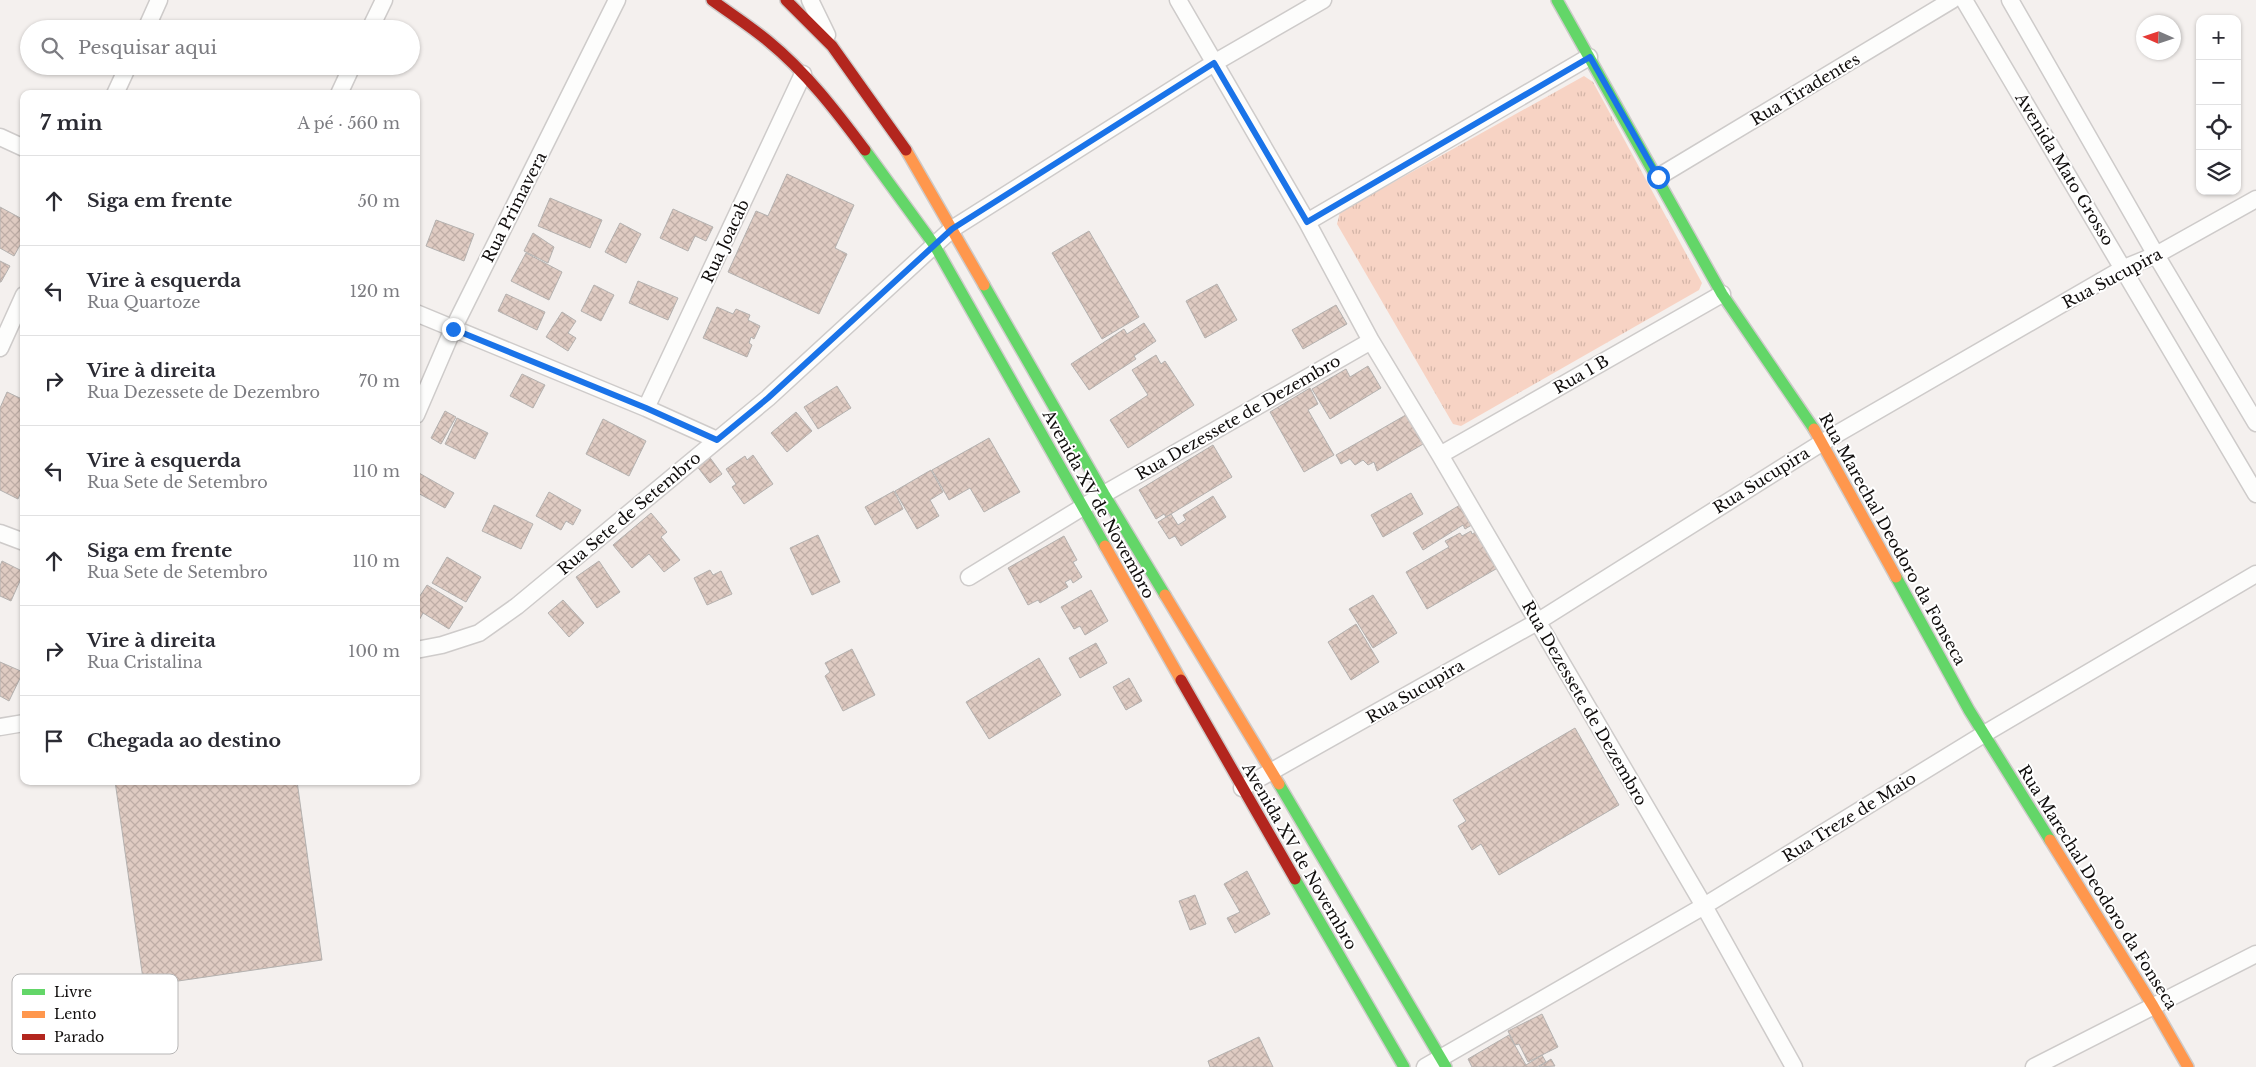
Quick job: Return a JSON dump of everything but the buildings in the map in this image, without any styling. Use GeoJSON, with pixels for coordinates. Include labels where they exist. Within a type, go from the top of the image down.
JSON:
{"type":"FeatureCollection","features":[{"type":"Feature","properties":{"kind":"main road","name":"Avenida XV de Novembro"},"geometry":{"type":"LineString","coordinates":[[712,0],[768,41],[803,74],[840,116],[935,246],[1081,507],[1404,1067]]}},
{"type":"Feature","properties":{"kind":"main road","name":"Avenida XV de Novembro"},"geometry":{"type":"LineString","coordinates":[[786,0],[832,46],[904,147],[1104,494],[1272,772],[1443,1062]]}},
{"type":"Feature","properties":{"kind":"main road","name":"Rua Marechal Deodoro da Fonseca"},"geometry":{"type":"LineString","coordinates":[[1558,0],[1722,294],[1823,442],[1969,710],[2188,1067]]}},
{"type":"Feature","properties":{"kind":"street"},"geometry":{"type":"LineString","coordinates":[[150,20],[159,0]]}},
{"type":"Feature","properties":{"kind":"street"},"geometry":{"type":"LineString","coordinates":[[374,20],[384,0]]}},
{"type":"Feature","properties":{"kind":"street","name":"Rua Primavera"},"geometry":{"type":"LineString","coordinates":[[420,407],[453,329],[617,0]]}},
{"type":"Feature","properties":{"kind":"street"},"geometry":{"type":"LineString","coordinates":[[810,0],[832,46]]}},
{"type":"Feature","properties":{"kind":"street","name":"Rua Dezessete de Dezembro"},"geometry":{"type":"LineString","coordinates":[[1178,0],[1307,222],[1372,341],[1704,906],[1794,1067]]}},
{"type":"Feature","properties":{"kind":"street"},"geometry":{"type":"LineString","coordinates":[[952,229],[1214,63],[1323,0]]}},
{"type":"Feature","properties":{"kind":"street","name":"Rua Tiradentes"},"geometry":{"type":"LineString","coordinates":[[1658,177],[1952,0]]}},
{"type":"Feature","properties":{"kind":"street","name":"Avenida Mato Grosso"},"geometry":{"type":"LineString","coordinates":[[1964,0],[2256,494]]}},
{"type":"Feature","properties":{"kind":"street"},"geometry":{"type":"LineString","coordinates":[[2010,0],[2156,255],[2256,423]]}},
{"type":"Feature","properties":{"kind":"street"},"geometry":{"type":"LineString","coordinates":[[1307,222],[1590,57]]}},
{"type":"Feature","properties":{"kind":"street","name":"Rua Joacab"},"geometry":{"type":"LineString","coordinates":[[646,408],[803,74]]}},
{"type":"Feature","properties":{"kind":"street"},"geometry":{"type":"LineString","coordinates":[[117,90],[124,75]]}},
{"type":"Feature","properties":{"kind":"street"},"geometry":{"type":"LineString","coordinates":[[341,90],[348,75]]}},
{"type":"Feature","properties":{"kind":"street"},"geometry":{"type":"LineString","coordinates":[[0,137],[20,146]]}},
{"type":"Feature","properties":{"kind":"street","name":"Rua Sucupira"},"geometry":{"type":"LineString","coordinates":[[1242,788],[1537,622],[1823,442],[2124,268],[2156,255],[2256,199]]}},
{"type":"Feature","properties":{"kind":"street","name":"Rua Sete de Setembro"},"geometry":{"type":"LineString","coordinates":[[420,649],[442,645],[479,633],[517,606],[768,398],[952,229]]}},
{"type":"Feature","properties":{"kind":"street","name":"Rua 1 B"},"geometry":{"type":"LineString","coordinates":[[1440,455],[1722,294]]}},
{"type":"Feature","properties":{"kind":"street"},"geometry":{"type":"LineString","coordinates":[[0,348],[20,304]]}},
{"type":"Feature","properties":{"kind":"street"},"geometry":{"type":"LineString","coordinates":[[420,315],[646,408],[717,440]]}},
{"type":"Feature","properties":{"kind":"street","name":"Rua Dezessete de Dezembro"},"geometry":{"type":"LineString","coordinates":[[969,576],[1081,507],[1372,341]]}},
{"type":"Feature","properties":{"kind":"street"},"geometry":{"type":"LineString","coordinates":[[0,533],[20,540]]}},
{"type":"Feature","properties":{"kind":"street","name":"Rua Treze de Maio"},"geometry":{"type":"LineString","coordinates":[[1424,1067],[1443,1062],[1704,906],[1984,734],[2256,574]]}},
{"type":"Feature","properties":{"kind":"street"},"geometry":{"type":"LineString","coordinates":[[0,727],[20,724]]}},
{"type":"Feature","properties":{"kind":"street"},"geometry":{"type":"LineString","coordinates":[[2034,1067],[2256,954]]}},
{"type":"Feature","properties":{"kind":"green space"},"geometry":{"type":"Polygon","coordinates":[[[1584,76],[1593,82],[1702,283],[1699,290],[1461,426],[1453,424],[1337,224],[1340,212],[1584,76]]]}},
{"type":"Feature","properties":{"kind":"traffic: fast"},"geometry":{"type":"LineString","coordinates":[[1557,0],[1722,294],[1814,429]]}},
{"type":"Feature","properties":{"kind":"traffic: fast"},"geometry":{"type":"LineString","coordinates":[[865,150],[935,246],[1105,546]]}},
{"type":"Feature","properties":{"kind":"traffic: fast"},"geometry":{"type":"LineString","coordinates":[[984,285],[1104,494],[1165,595]]}},
{"type":"Feature","properties":{"kind":"traffic: fast"},"geometry":{"type":"LineString","coordinates":[[1896,577],[1969,710],[2050,840]]}},
{"type":"Feature","properties":{"kind":"traffic: fast"},"geometry":{"type":"LineString","coordinates":[[1279,784],[1446,1067]]}},
{"type":"Feature","properties":{"kind":"traffic: fast"},"geometry":{"type":"LineString","coordinates":[[1295,879],[1404,1067]]}},
{"type":"Feature","properties":{"kind":"traffic: slow"},"geometry":{"type":"LineString","coordinates":[[906,150],[984,285]]}},
{"type":"Feature","properties":{"kind":"traffic: slow"},"geometry":{"type":"LineString","coordinates":[[1814,429],[1896,577]]}},
{"type":"Feature","properties":{"kind":"traffic: slow"},"geometry":{"type":"LineString","coordinates":[[1105,546],[1181,680]]}},
{"type":"Feature","properties":{"kind":"traffic: slow"},"geometry":{"type":"LineString","coordinates":[[1165,595],[1279,784]]}},
{"type":"Feature","properties":{"kind":"traffic: slow"},"geometry":{"type":"LineString","coordinates":[[2050,840],[2153,1006],[2188,1067]]}},
{"type":"Feature","properties":{"kind":"traffic: jam"},"geometry":{"type":"LineString","coordinates":[[712,0],[782,53],[832,107],[865,150]]}},
{"type":"Feature","properties":{"kind":"traffic: jam"},"geometry":{"type":"LineString","coordinates":[[786,0],[832,46],[906,150]]}},
{"type":"Feature","properties":{"kind":"traffic: jam"},"geometry":{"type":"LineString","coordinates":[[1181,680],[1295,879]]}},
{"type":"Feature","properties":{"kind":"route"},"geometry":{"type":"LineString","coordinates":[[453,329],[646,408],[717,440],[768,398],[952,229],[1214,63],[1307,222],[1590,57],[1658,177]]}}]}
